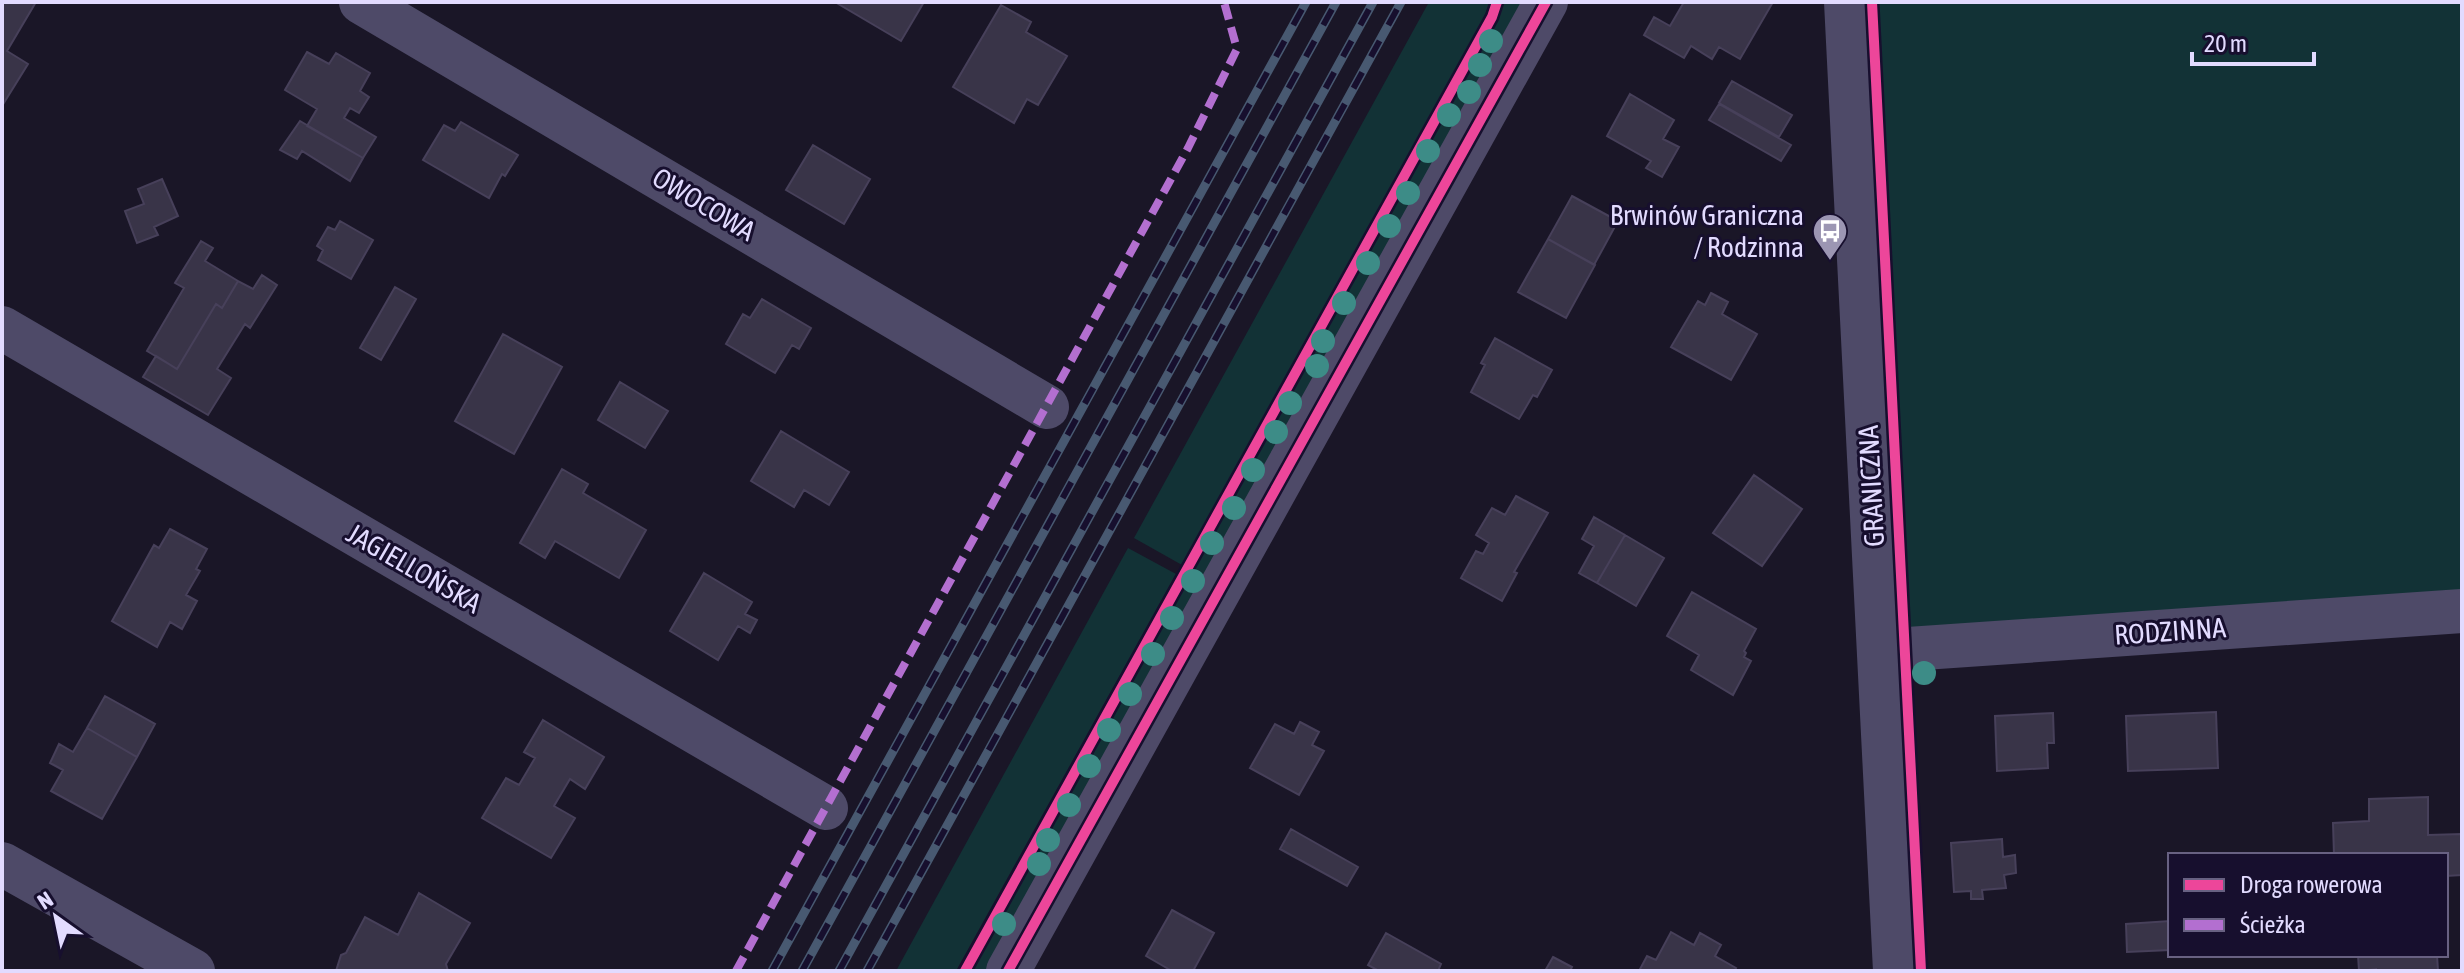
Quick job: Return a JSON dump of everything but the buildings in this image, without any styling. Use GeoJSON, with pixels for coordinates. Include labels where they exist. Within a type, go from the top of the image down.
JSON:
{"type":"FeatureCollection","features":[{"type":"Feature","properties":{"kind":"street","name":"OWOCOWA"},"geometry":{"type":"LineString","coordinates":[[361,2],[1047,407]]}},
{"type":"Feature","properties":{"kind":"street"},"geometry":{"type":"LineString","coordinates":[[1008,971],[1546,2]]}},
{"type":"Feature","properties":{"kind":"street","name":"GRANICZNA"},"geometry":{"type":"LineString","coordinates":[[1846,2],[1895,971]]}},
{"type":"Feature","properties":{"kind":"street","name":"JAGIELLOŃSKA"},"geometry":{"type":"LineString","coordinates":[[2,328],[826,808]]}},
{"type":"Feature","properties":{"kind":"street","name":"RODZINNA"},"geometry":{"type":"LineString","coordinates":[[1879,651],[2462,611]]}},
{"type":"Feature","properties":{"kind":"street"},"geometry":{"type":"LineString","coordinates":[[2,864],[193,971]]}},
{"type":"Feature","properties":{"kind":"green space"},"geometry":{"type":"Polygon","coordinates":[[[1429,2],[1490,2],[1481,25],[1182,565],[1134,538],[1429,2]]]}},
{"type":"Feature","properties":{"kind":"green space"},"geometry":{"type":"Polygon","coordinates":[[[1503,2],[1528,2],[988,971],[971,971],[1497,19],[1503,2]]]}},
{"type":"Feature","properties":{"kind":"green space"},"geometry":{"type":"Polygon","coordinates":[[[1878,2],[2462,2],[2462,595],[1911,639],[1878,2]]]}},
{"type":"Feature","properties":{"kind":"green space"},"geometry":{"type":"Polygon","coordinates":[[[1128,548],[1176,574],[956,971],[896,971],[1128,548]]]}},
{"type":"Feature","properties":{"kind":"railway"},"geometry":{"type":"LineString","coordinates":[[772,971],[1306,2]]}},
{"type":"Feature","properties":{"kind":"railway"},"geometry":{"type":"LineString","coordinates":[[802,971],[1336,2]]}},
{"type":"Feature","properties":{"kind":"railway"},"geometry":{"type":"LineString","coordinates":[[839,971],[1373,2]]}},
{"type":"Feature","properties":{"kind":"railway"},"geometry":{"type":"LineString","coordinates":[[867,971],[1401,2]]}},
{"type":"Feature","properties":{"kind":"marked path"},"geometry":{"type":"LineString","coordinates":[[736,971],[1188,148],[1237,49],[1224,2]]}},
{"type":"Feature","properties":{"kind":"cycle path"},"geometry":{"type":"LineString","coordinates":[[965,971],[1492,17],[1497,2]]}},
{"type":"Feature","properties":{"kind":"cycle path"},"geometry":{"type":"LineString","coordinates":[[1008,971],[1546,2]]}},
{"type":"Feature","properties":{"kind":"cycle path"},"geometry":{"type":"LineString","coordinates":[[1872,2],[1921,971]]}},
{"type":"Feature","properties":{"kind":"place","name":"Brwinów Graniczna / Rodzinna"},"geometry":{"type":"Point","coordinates":[1830,262]}}]}
